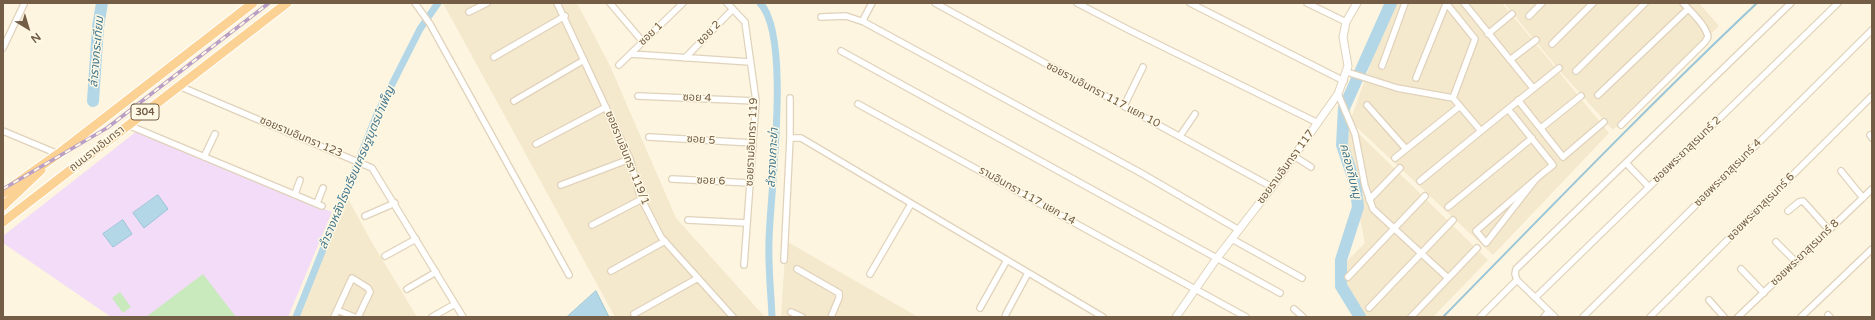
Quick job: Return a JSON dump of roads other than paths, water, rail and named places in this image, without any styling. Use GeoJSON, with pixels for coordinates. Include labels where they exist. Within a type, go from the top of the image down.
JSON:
{"type":"FeatureCollection","features":[{"type":"Feature","properties":{"kind":"highway","name":"ถนนรามอินทรา"},"geometry":{"type":"LineString","coordinates":[[3,193],[58,154],[252,3]]}},
{"type":"Feature","properties":{"kind":"highway","name":"ถนนรามอินทรา"},"geometry":{"type":"LineString","coordinates":[[3,222],[287,3]]}},
{"type":"Feature","properties":{"kind":"highway"},"geometry":{"type":"LineString","coordinates":[[3,206],[58,154]]}},
{"type":"Feature","properties":{"kind":"street"},"geometry":{"type":"LineString","coordinates":[[415,3],[430,24],[569,275]]}},
{"type":"Feature","properties":{"kind":"street"},"geometry":{"type":"LineString","coordinates":[[469,12],[487,3]]}},
{"type":"Feature","properties":{"kind":"street","name":"ซอยรามอินทรา 119/1"},"geometry":{"type":"LineString","coordinates":[[558,3],[630,159],[642,199],[665,241],[731,316]]}},
{"type":"Feature","properties":{"kind":"street"},"geometry":{"type":"LineString","coordinates":[[610,3],[644,42]]}},
{"type":"Feature","properties":{"kind":"street","name":"ซอย 1"},"geometry":{"type":"LineString","coordinates":[[619,65],[683,3]]}},
{"type":"Feature","properties":{"kind":"street","name":"ซอยรามอินทรา 119"},"geometry":{"type":"LineString","coordinates":[[727,3],[745,22],[756,101],[744,265]]}},
{"type":"Feature","properties":{"kind":"street"},"geometry":{"type":"LineString","coordinates":[[864,22],[864,18],[872,3]]}},
{"type":"Feature","properties":{"kind":"street","name":"ซอยรามอินทรา 117 แยก 10"},"geometry":{"type":"LineString","coordinates":[[935,3],[1272,187]]}},
{"type":"Feature","properties":{"kind":"street"},"geometry":{"type":"LineString","coordinates":[[1077,3],[1318,123]]}},
{"type":"Feature","properties":{"kind":"street"},"geometry":{"type":"LineString","coordinates":[[1190,3],[1344,81]]}},
{"type":"Feature","properties":{"kind":"street"},"geometry":{"type":"LineString","coordinates":[[1306,3],[1346,22]]}},
{"type":"Feature","properties":{"kind":"street","name":"ซอยรามอินทรา 117"},"geometry":{"type":"LineString","coordinates":[[1176,317],[1217,258],[1272,187],[1338,94],[1344,81],[1348,66],[1343,37],[1346,22],[1357,3]]}},
{"type":"Feature","properties":{"kind":"street"},"geometry":{"type":"LineString","coordinates":[[1382,66],[1405,3]]}},
{"type":"Feature","properties":{"kind":"street"},"geometry":{"type":"LineString","coordinates":[[1416,78],[1446,3],[1475,39],[1453,98]]}},
{"type":"Feature","properties":{"kind":"street"},"geometry":{"type":"LineString","coordinates":[[1529,16],[1542,3]]}},
{"type":"Feature","properties":{"kind":"street"},"geometry":{"type":"LineString","coordinates":[[1552,44],[1593,3]]}},
{"type":"Feature","properties":{"kind":"street"},"geometry":{"type":"LineString","coordinates":[[1576,71],[1646,3]]}},
{"type":"Feature","properties":{"kind":"street"},"geometry":{"type":"LineString","coordinates":[[1621,125],[1705,42],[1708,37],[1707,33],[1683,3]]}},
{"type":"Feature","properties":{"kind":"street"},"geometry":{"type":"LineString","coordinates":[[1555,317],[1517,280],[1515,274],[1516,269],[1791,3]]}},
{"type":"Feature","properties":{"kind":"street","name":"ซอยพระยาสุเรนทร์ 2"},"geometry":{"type":"LineString","coordinates":[[1536,297],[1838,3]]}},
{"type":"Feature","properties":{"kind":"street"},"geometry":{"type":"LineString","coordinates":[[3,48],[24,4]]}},
{"type":"Feature","properties":{"kind":"street"},"geometry":{"type":"LineString","coordinates":[[1466,4],[1488,34],[1533,88]]}},
{"type":"Feature","properties":{"kind":"street","name":"ซอย 2"},"geometry":{"type":"LineString","coordinates":[[685,58],[733,9]]}},
{"type":"Feature","properties":{"kind":"street"},"geometry":{"type":"LineString","coordinates":[[1598,95],[1688,9]]}},
{"type":"Feature","properties":{"kind":"street"},"geometry":{"type":"LineString","coordinates":[[1488,34],[1512,14]]}},
{"type":"Feature","properties":{"kind":"street"},"geometry":{"type":"LineString","coordinates":[[494,57],[565,16]]}},
{"type":"Feature","properties":{"kind":"street"},"geometry":{"type":"LineString","coordinates":[[821,17],[846,16],[864,22],[1141,173],[1238,230]]}},
{"type":"Feature","properties":{"kind":"street","name":"ซอยพระยาสุเรนทร์ 4"},"geometry":{"type":"LineString","coordinates":[[1583,317],[1872,30]]}},
{"type":"Feature","properties":{"kind":"street"},"geometry":{"type":"LineString","coordinates":[[1510,60],[1536,40]]}},
{"type":"Feature","properties":{"kind":"street"},"geometry":{"type":"LineString","coordinates":[[841,52],[1280,293]]}},
{"type":"Feature","properties":{"kind":"street"},"geometry":{"type":"LineString","coordinates":[[630,54],[750,62]]}},
{"type":"Feature","properties":{"kind":"street"},"geometry":{"type":"LineString","coordinates":[[514,101],[584,60]]}},
{"type":"Feature","properties":{"kind":"street"},"geometry":{"type":"LineString","coordinates":[[1124,106],[1143,67]]}},
{"type":"Feature","properties":{"kind":"street"},"geometry":{"type":"LineString","coordinates":[[1420,181],[1559,68]]}},
{"type":"Feature","properties":{"kind":"street"},"geometry":{"type":"LineString","coordinates":[[1347,72],[1374,82],[1420,93],[1453,98],[1481,131]]}},
{"type":"Feature","properties":{"kind":"street","name":"ซอยรามอินทรา 123"},"geometry":{"type":"LineString","coordinates":[[179,86],[362,162],[375,171],[463,317]]}},
{"type":"Feature","properties":{"kind":"street"},"geometry":{"type":"LineString","coordinates":[[1338,94],[1355,134],[1369,200],[1373,209],[1448,278]]}},
{"type":"Feature","properties":{"kind":"street","name":"ซอย 4"},"geometry":{"type":"LineString","coordinates":[[638,96],[756,101]]}},
{"type":"Feature","properties":{"kind":"street"},"geometry":{"type":"LineString","coordinates":[[1541,128],[1581,96]]}},
{"type":"Feature","properties":{"kind":"street","name":"ซอยพระยาสุเรนทร์ 6"},"geometry":{"type":"LineString","coordinates":[[1650,317],[1872,96]]}},
{"type":"Feature","properties":{"kind":"street"},"geometry":{"type":"LineString","coordinates":[[784,260],[790,138],[790,98]]}},
{"type":"Feature","properties":{"kind":"street"},"geometry":{"type":"LineString","coordinates":[[1518,100],[1563,157],[1604,122]]}},
{"type":"Feature","properties":{"kind":"street","name":"รามอินทรา 117 แยก 14"},"geometry":{"type":"LineString","coordinates":[[858,104],[1196,288],[1237,314],[1246,317]]}},
{"type":"Feature","properties":{"kind":"street"},"geometry":{"type":"LineString","coordinates":[[1367,105],[1406,149]]}},
{"type":"Feature","properties":{"kind":"street"},"geometry":{"type":"LineString","coordinates":[[1395,158],[1460,106]]}},
{"type":"Feature","properties":{"kind":"street"},"geometry":{"type":"LineString","coordinates":[[536,144],[606,107]]}},
{"type":"Feature","properties":{"kind":"street"},"geometry":{"type":"LineString","coordinates":[[1508,109],[1553,165],[1535,180],[1476,231],[1486,243],[1535,180]]}},
{"type":"Feature","properties":{"kind":"street"},"geometry":{"type":"LineString","coordinates":[[1180,136],[1195,114]]}},
{"type":"Feature","properties":{"kind":"street"},"geometry":{"type":"LineString","coordinates":[[128,125],[319,204],[324,188]]}},
{"type":"Feature","properties":{"kind":"street"},"geometry":{"type":"LineString","coordinates":[[3,131],[58,154]]}},
{"type":"Feature","properties":{"kind":"street"},"geometry":{"type":"LineString","coordinates":[[204,157],[215,134]]}},
{"type":"Feature","properties":{"kind":"street","name":"ซอย 5"},"geometry":{"type":"LineString","coordinates":[[649,137],[753,143]]}},
{"type":"Feature","properties":{"kind":"street"},"geometry":{"type":"LineString","coordinates":[[790,138],[801,138],[910,204],[1104,317]]}},
{"type":"Feature","properties":{"kind":"street"},"geometry":{"type":"LineString","coordinates":[[1448,207],[1532,138]]}},
{"type":"Feature","properties":{"kind":"street"},"geometry":{"type":"LineString","coordinates":[[1294,156],[1311,167]]}},
{"type":"Feature","properties":{"kind":"street"},"geometry":{"type":"LineString","coordinates":[[561,185],[630,159]]}},
{"type":"Feature","properties":{"kind":"street"},"geometry":{"type":"LineString","coordinates":[[1626,163],[1649,187]]}},
{"type":"Feature","properties":{"kind":"street"},"geometry":{"type":"LineString","coordinates":[[1369,200],[1400,168]]}},
{"type":"Feature","properties":{"kind":"street"},"geometry":{"type":"LineString","coordinates":[[1841,171],[1863,198]]}},
{"type":"Feature","properties":{"kind":"street","name":"ซอย 6"},"geometry":{"type":"LineString","coordinates":[[672,179],[750,183]]}},
{"type":"Feature","properties":{"kind":"street"},"geometry":{"type":"LineString","coordinates":[[295,194],[300,180]]}},
{"type":"Feature","properties":{"kind":"street","name":"ซอยพระยาสุเรนทร์ 8"},"geometry":{"type":"LineString","coordinates":[[1738,317],[1872,189]]}},
{"type":"Feature","properties":{"kind":"street"},"geometry":{"type":"LineString","coordinates":[[1348,277],[1426,196]]}},
{"type":"Feature","properties":{"kind":"street"},"geometry":{"type":"LineString","coordinates":[[592,226],[642,199]]}},
{"type":"Feature","properties":{"kind":"street"},"geometry":{"type":"LineString","coordinates":[[1788,212],[1799,202],[1803,201],[1829,230]]}},
{"type":"Feature","properties":{"kind":"street"},"geometry":{"type":"LineString","coordinates":[[365,216],[395,203]]}},
{"type":"Feature","properties":{"kind":"street"},"geometry":{"type":"LineString","coordinates":[[870,274],[910,204]]}},
{"type":"Feature","properties":{"kind":"street"},"geometry":{"type":"LineString","coordinates":[[688,220],[747,223]]}},
{"type":"Feature","properties":{"kind":"street"},"geometry":{"type":"LineString","coordinates":[[1369,308],[1453,220]]}},
{"type":"Feature","properties":{"kind":"street"},"geometry":{"type":"LineString","coordinates":[[1232,238],[1302,278]]}},
{"type":"Feature","properties":{"kind":"street"},"geometry":{"type":"LineString","coordinates":[[385,256],[416,239]]}},
{"type":"Feature","properties":{"kind":"street"},"geometry":{"type":"LineString","coordinates":[[611,272],[665,241]]}},
{"type":"Feature","properties":{"kind":"street"},"geometry":{"type":"LineString","coordinates":[[1776,242],[1796,262]]}},
{"type":"Feature","properties":{"kind":"street"},"geometry":{"type":"LineString","coordinates":[[1411,317],[1477,248]]}},
{"type":"Feature","properties":{"kind":"street"},"geometry":{"type":"LineString","coordinates":[[1801,317],[1872,249]]}},
{"type":"Feature","properties":{"kind":"street"},"geometry":{"type":"LineString","coordinates":[[980,308],[1007,260]]}},
{"type":"Feature","properties":{"kind":"street"},"geometry":{"type":"LineString","coordinates":[[797,269],[839,293],[839,298],[832,317]]}},
{"type":"Feature","properties":{"kind":"street"},"geometry":{"type":"LineString","coordinates":[[1741,269],[1764,293]]}},
{"type":"Feature","properties":{"kind":"street"},"geometry":{"type":"LineString","coordinates":[[407,288],[436,272]]}},
{"type":"Feature","properties":{"kind":"street"},"geometry":{"type":"LineString","coordinates":[[1005,317],[1028,273]]}},
{"type":"Feature","properties":{"kind":"street"},"geometry":{"type":"LineString","coordinates":[[334,317],[352,278],[368,288],[370,292],[358,317]]}},
{"type":"Feature","properties":{"kind":"street"},"geometry":{"type":"LineString","coordinates":[[634,314],[698,278]]}},
{"type":"Feature","properties":{"kind":"street"},"geometry":{"type":"LineString","coordinates":[[1480,317],[1517,280]]}},
{"type":"Feature","properties":{"kind":"street"},"geometry":{"type":"LineString","coordinates":[[1709,300],[1724,317]]}},
{"type":"Feature","properties":{"kind":"street"},"geometry":{"type":"LineString","coordinates":[[432,317],[455,304]]}},
{"type":"Feature","properties":{"kind":"street"},"geometry":{"type":"LineString","coordinates":[[1294,309],[1303,317]]}},
{"type":"Feature","properties":{"kind":"street"},"geometry":{"type":"LineString","coordinates":[[337,310],[354,317]]}},
{"type":"Feature","properties":{"kind":"street"},"geometry":{"type":"LineString","coordinates":[[1544,317],[1549,311]]}},
{"type":"Feature","properties":{"kind":"street"},"geometry":{"type":"LineString","coordinates":[[791,312],[802,317]]}},
{"type":"Feature","properties":{"kind":"water"},"geometry":{"type":"Polygon","coordinates":[[[158,195],[168,209],[144,228],[133,213],[158,195]]]}},
{"type":"Feature","properties":{"kind":"water"},"geometry":{"type":"Polygon","coordinates":[[[123,220],[132,234],[113,247],[103,234],[123,220]]]}},
{"type":"Feature","properties":{"kind":"water"},"geometry":{"type":"Polygon","coordinates":[[[596,291],[609,317],[567,317],[596,291]]]}},
{"type":"Feature","properties":{"kind":"waterway","name":"ลำรางกระเทียม"},"geometry":{"type":"LineString","coordinates":[[93,101],[98,27],[102,3]]}},
{"type":"Feature","properties":{"kind":"waterway","name":"ลำรางหลังโรงเรียนเศรษฐบุตรบำเพ็ญ"},"geometry":{"type":"LineString","coordinates":[[296,317],[377,114],[420,29],[438,3]]}},
{"type":"Feature","properties":{"kind":"waterway","name":"ลำรางเกาะข่า"},"geometry":{"type":"LineString","coordinates":[[760,3],[770,21],[775,47],[777,80],[777,116],[769,241],[772,317]]}},
{"type":"Feature","properties":{"kind":"waterway","name":"คลองกีบหมู"},"geometry":{"type":"LineString","coordinates":[[1360,317],[1341,286],[1341,260],[1358,207],[1355,183],[1342,145],[1344,108],[1391,3]]}},
{"type":"Feature","properties":{"kind":"waterway"},"geometry":{"type":"LineString","coordinates":[[1443,317],[1638,119],[1757,3]]}},
{"type":"Feature","properties":{"kind":"railway"},"geometry":{"type":"LineString","coordinates":[[3,189],[107,128],[269,3]]}}]}
